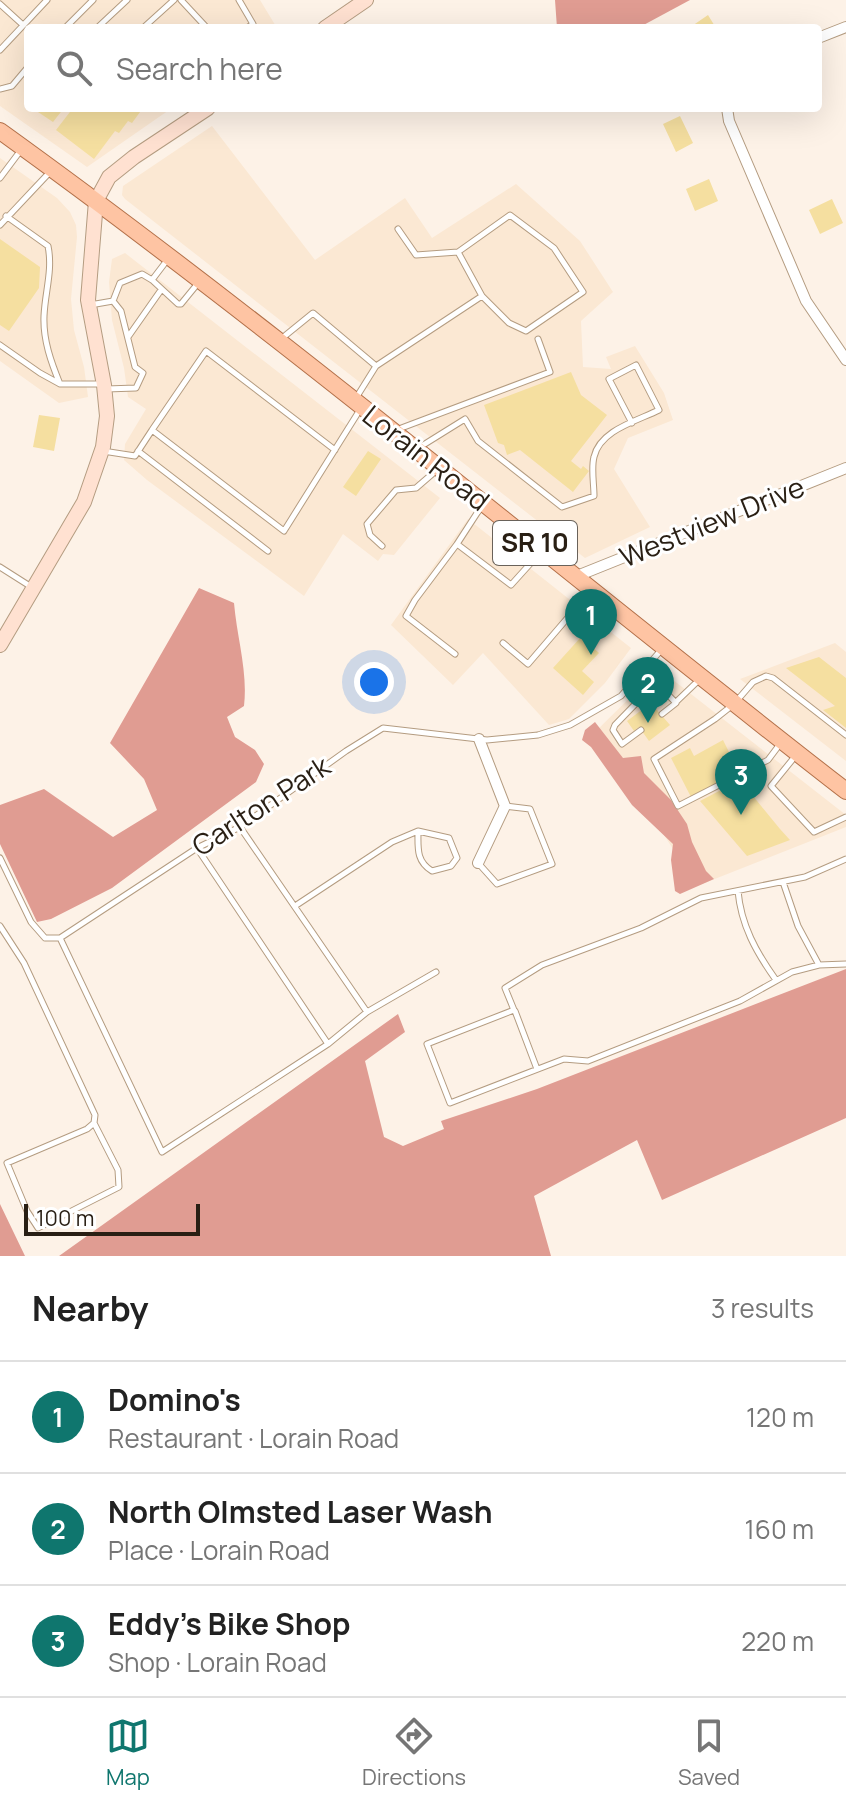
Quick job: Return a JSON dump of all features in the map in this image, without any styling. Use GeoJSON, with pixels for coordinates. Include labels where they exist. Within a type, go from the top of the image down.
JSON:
{"type":"FeatureCollection","features":[{"type":"Feature","properties":{"kind":"main road"},"geometry":{"type":"LineString","coordinates":[[331,24],[366,0]]}},
{"type":"Feature","properties":{"kind":"main road"},"geometry":{"type":"LineString","coordinates":[[0,645],[84,502],[102,450],[107,416],[105,387],[89,305],[96,201],[109,177],[202,112]]}},
{"type":"Feature","properties":{"kind":"main road","name":"Lorain Road"},"geometry":{"type":"LineString","coordinates":[[0,132],[200,281],[846,791]]}},
{"type":"Feature","properties":{"kind":"street"},"geometry":{"type":"LineString","coordinates":[[822,36],[846,27]]}},
{"type":"Feature","properties":{"kind":"street"},"geometry":{"type":"LineString","coordinates":[[728,112],[806,301],[846,360]]}},
{"type":"Feature","properties":{"kind":"street","name":"Westview Drive"},"geometry":{"type":"LineString","coordinates":[[577,576],[846,468]]}},
{"type":"Feature","properties":{"kind":"street"},"geometry":{"type":"LineString","coordinates":[[478,863],[505,806],[479,739]]}},
{"type":"Feature","properties":{"kind":"lane"},"geometry":{"type":"LineString","coordinates":[[0,50],[47,0]]}},
{"type":"Feature","properties":{"kind":"lane"},"geometry":{"type":"LineString","coordinates":[[69,24],[93,0]]}},
{"type":"Feature","properties":{"kind":"lane"},"geometry":{"type":"LineString","coordinates":[[101,24],[127,0]]}},
{"type":"Feature","properties":{"kind":"lane"},"geometry":{"type":"LineString","coordinates":[[147,24],[174,0]]}},
{"type":"Feature","properties":{"kind":"lane"},"geometry":{"type":"LineString","coordinates":[[181,0],[203,24]]}},
{"type":"Feature","properties":{"kind":"lane"},"geometry":{"type":"LineString","coordinates":[[239,0],[253,24]]}},
{"type":"Feature","properties":{"kind":"lane"},"geometry":{"type":"LineString","coordinates":[[0,4],[23,25]]}},
{"type":"Feature","properties":{"kind":"lane"},"geometry":{"type":"LineString","coordinates":[[0,89],[12,86],[24,72]]}},
{"type":"Feature","properties":{"kind":"lane"},"geometry":{"type":"LineString","coordinates":[[0,178],[22,148]]}},
{"type":"Feature","properties":{"kind":"lane"},"geometry":{"type":"LineString","coordinates":[[0,225],[52,169]]}},
{"type":"Feature","properties":{"kind":"lane"},"geometry":{"type":"LineString","coordinates":[[398,229],[416,255],[458,252],[510,215],[554,248],[583,292],[526,331],[509,323],[482,296],[458,252]]}},
{"type":"Feature","properties":{"kind":"lane"},"geometry":{"type":"LineString","coordinates":[[6,216],[48,246],[51,261],[44,318],[49,357],[60,384]]}},
{"type":"Feature","properties":{"kind":"lane"},"geometry":{"type":"LineString","coordinates":[[152,280],[170,258]]}},
{"type":"Feature","properties":{"kind":"lane"},"geometry":{"type":"LineString","coordinates":[[113,301],[120,283],[142,274],[181,304],[200,281]]}},
{"type":"Feature","properties":{"kind":"lane"},"geometry":{"type":"LineString","coordinates":[[128,338],[161,290]]}},
{"type":"Feature","properties":{"kind":"lane"},"geometry":{"type":"LineString","coordinates":[[152,430],[284,531],[335,450],[376,366],[482,296]]}},
{"type":"Feature","properties":{"kind":"lane"},"geometry":{"type":"LineString","coordinates":[[89,305],[113,301]]}},
{"type":"Feature","properties":{"kind":"lane"},"geometry":{"type":"LineString","coordinates":[[0,345],[60,384],[136,388],[143,373],[135,367],[121,311],[113,301]]}},
{"type":"Feature","properties":{"kind":"lane"},"geometry":{"type":"LineString","coordinates":[[277,342],[313,313],[376,366]]}},
{"type":"Feature","properties":{"kind":"lane"},"geometry":{"type":"LineString","coordinates":[[392,431],[550,372],[538,339]]}},
{"type":"Feature","properties":{"kind":"lane"},"geometry":{"type":"LineString","coordinates":[[102,450],[132,457],[206,351],[335,450]]}},
{"type":"Feature","properties":{"kind":"lane"},"geometry":{"type":"LineString","coordinates":[[415,450],[465,419],[478,441],[562,507],[594,496],[593,457],[603,438],[659,410],[636,365],[609,379],[632,423]]}},
{"type":"Feature","properties":{"kind":"lane"},"geometry":{"type":"LineString","coordinates":[[138,451],[268,551]]}},
{"type":"Feature","properties":{"kind":"lane"},"geometry":{"type":"LineString","coordinates":[[382,546],[370,535],[367,524],[396,490],[416,488],[439,468]]}},
{"type":"Feature","properties":{"kind":"lane"},"geometry":{"type":"LineString","coordinates":[[455,654],[406,616],[484,503]]}},
{"type":"Feature","properties":{"kind":"lane"},"geometry":{"type":"LineString","coordinates":[[457,544],[511,585],[543,549]]}},
{"type":"Feature","properties":{"kind":"lane"},"geometry":{"type":"LineString","coordinates":[[0,567],[34,588]]}},
{"type":"Feature","properties":{"kind":"lane"},"geometry":{"type":"LineString","coordinates":[[503,643],[528,664],[592,589]]}},
{"type":"Feature","properties":{"kind":"lane","name":"Carlton Park"},"geometry":{"type":"LineString","coordinates":[[60,938],[197,848],[240,827],[383,728],[479,739],[538,735],[570,725],[621,696],[663,648]]}},
{"type":"Feature","properties":{"kind":"lane"},"geometry":{"type":"LineString","coordinates":[[782,741],[768,760],[678,806],[654,759],[715,719],[734,704],[753,682],[766,676],[773,678],[846,735]]}},
{"type":"Feature","properties":{"kind":"lane"},"geometry":{"type":"LineString","coordinates":[[662,714],[701,678]]}},
{"type":"Feature","properties":{"kind":"lane"},"geometry":{"type":"LineString","coordinates":[[641,730],[622,744],[613,730],[650,689],[662,690],[676,703]]}},
{"type":"Feature","properties":{"kind":"lane"},"geometry":{"type":"LineString","coordinates":[[797,753],[771,786],[814,832],[846,817]]}},
{"type":"Feature","properties":{"kind":"lane"},"geometry":{"type":"LineString","coordinates":[[478,863],[497,884],[552,864],[530,809],[505,806]]}},
{"type":"Feature","properties":{"kind":"lane"},"geometry":{"type":"LineString","coordinates":[[240,827],[367,1012]]}},
{"type":"Feature","properties":{"kind":"lane"},"geometry":{"type":"LineString","coordinates":[[295,906],[392,842],[418,831],[449,838],[457,858],[451,866],[432,871],[424,867],[419,857],[418,831]]}},
{"type":"Feature","properties":{"kind":"lane"},"geometry":{"type":"LineString","coordinates":[[197,848],[328,1044]]}},
{"type":"Feature","properties":{"kind":"lane"},"geometry":{"type":"LineString","coordinates":[[0,858],[31,922],[45,938],[60,938],[162,1152],[328,1044],[367,1012],[436,972]]}},
{"type":"Feature","properties":{"kind":"lane"},"geometry":{"type":"LineString","coordinates":[[537,1069],[505,988],[542,965],[641,928],[701,898],[783,882],[821,871],[846,859]]}},
{"type":"Feature","properties":{"kind":"lane"},"geometry":{"type":"LineString","coordinates":[[783,882],[798,926],[819,965]]}},
{"type":"Feature","properties":{"kind":"lane"},"geometry":{"type":"LineString","coordinates":[[738,891],[744,924],[753,945],[776,980]]}},
{"type":"Feature","properties":{"kind":"lane"},"geometry":{"type":"LineString","coordinates":[[0,926],[24,963],[92,1108],[94,1123],[118,1170],[119,1187],[38,1228],[27,1211],[7,1163],[87,1129],[94,1123]]}},
{"type":"Feature","properties":{"kind":"lane"},"geometry":{"type":"LineString","coordinates":[[514,1010],[427,1044],[450,1103],[564,1059],[588,1061],[740,1001],[792,972],[819,965],[846,964]]}},
{"type":"Feature","properties":{"kind":"shaded area"},"geometry":{"type":"Polygon","coordinates":[[[0,0],[260,0],[275,24],[24,24],[24,112],[166,112],[87,167],[0,106],[0,0]]]}},
{"type":"Feature","properties":{"kind":"shaded area"},"geometry":{"type":"Polygon","coordinates":[[[555,0],[690,0],[645,24],[557,24],[555,0]]]}},
{"type":"Feature","properties":{"kind":"shaded area"},"geometry":{"type":"Polygon","coordinates":[[[212,126],[315,260],[405,198],[432,238],[516,184],[580,241],[613,292],[581,321],[583,367],[611,369],[606,357],[635,346],[664,393],[673,420],[628,438],[614,469],[650,527],[585,558],[125,199],[123,186],[212,126]]]}},
{"type":"Feature","properties":{"kind":"shaded area"},"geometry":{"type":"Polygon","coordinates":[[[0,158],[57,198],[70,212],[76,225],[71,299],[88,397],[59,403],[0,361],[0,158]]]}},
{"type":"Feature","properties":{"kind":"shaded area"},"geometry":{"type":"Polygon","coordinates":[[[125,253],[440,498],[394,555],[383,554],[378,561],[343,534],[304,596],[124,460],[125,444],[146,409],[128,397],[112,320],[109,282],[112,259],[125,253]]]}},
{"type":"Feature","properties":{"kind":"shaded area"},"geometry":{"type":"Polygon","coordinates":[[[468,519],[631,648],[605,683],[569,719],[549,725],[483,653],[453,685],[391,625],[468,519]]]}},
{"type":"Feature","properties":{"kind":"shaded area"},"geometry":{"type":"Polygon","coordinates":[[[199,588],[234,603],[245,693],[244,706],[227,717],[235,737],[255,750],[264,764],[256,782],[112,888],[51,919],[37,922],[0,844],[0,805],[44,789],[113,837],[157,810],[144,779],[110,743],[199,588]]]}},
{"type":"Feature","properties":{"kind":"shaded area"},"geometry":{"type":"Polygon","coordinates":[[[835,643],[846,652],[846,761],[740,679],[835,643]]]}},
{"type":"Feature","properties":{"kind":"shaded area"},"geometry":{"type":"Polygon","coordinates":[[[659,669],[846,815],[846,827],[697,886],[618,764],[593,734],[659,669]]]}},
{"type":"Feature","properties":{"kind":"shaded area"},"geometry":{"type":"Polygon","coordinates":[[[595,722],[623,758],[641,756],[644,773],[671,800],[687,824],[706,871],[714,879],[680,894],[675,891],[671,860],[673,844],[632,805],[591,747],[582,740],[585,730],[595,722]]]}},
{"type":"Feature","properties":{"kind":"shaded area"},"geometry":{"type":"Polygon","coordinates":[[[846,969],[846,1118],[662,1200],[637,1140],[534,1196],[551,1256],[59,1256],[398,1014],[405,1032],[365,1061],[384,1137],[403,1146],[444,1129],[441,1121],[537,1089],[846,969]]]}},
{"type":"Feature","properties":{"kind":"shaded area"},"geometry":{"type":"Polygon","coordinates":[[[0,1204],[25,1256],[0,1256],[0,1204]]]}},
{"type":"Feature","properties":{"kind":"building"},"geometry":{"type":"Polygon","coordinates":[[[708,15],[714,24],[695,24],[708,15]]]}},
{"type":"Feature","properties":{"kind":"building"},"geometry":{"type":"Polygon","coordinates":[[[38,112],[61,112],[53,122],[38,112]]]}},
{"type":"Feature","properties":{"kind":"building"},"geometry":{"type":"Polygon","coordinates":[[[70,112],[140,112],[119,133],[115,131],[94,159],[56,130],[70,112]]]}},
{"type":"Feature","properties":{"kind":"building"},"geometry":{"type":"Polygon","coordinates":[[[680,116],[693,143],[676,152],[663,124],[680,116]]]}},
{"type":"Feature","properties":{"kind":"building"},"geometry":{"type":"Polygon","coordinates":[[[709,179],[718,201],[695,211],[686,189],[709,179]]]}},
{"type":"Feature","properties":{"kind":"building"},"geometry":{"type":"Polygon","coordinates":[[[832,199],[843,223],[820,234],[809,210],[832,199]]]}},
{"type":"Feature","properties":{"kind":"building"},"geometry":{"type":"Polygon","coordinates":[[[0,239],[40,267],[39,288],[9,331],[0,325],[0,239]]]}},
{"type":"Feature","properties":{"kind":"building"},"geometry":{"type":"Polygon","coordinates":[[[571,372],[581,395],[607,415],[571,461],[589,471],[573,492],[520,450],[507,455],[504,445],[498,443],[484,405],[571,372]]]}},
{"type":"Feature","properties":{"kind":"building"},"geometry":{"type":"Polygon","coordinates":[[[39,415],[60,418],[54,451],[33,447],[39,415]]]}},
{"type":"Feature","properties":{"kind":"building"},"geometry":{"type":"Polygon","coordinates":[[[368,451],[381,459],[356,496],[343,487],[368,451]]]}},
{"type":"Feature","properties":{"kind":"building"},"geometry":{"type":"Polygon","coordinates":[[[581,637],[599,653],[582,671],[594,682],[583,695],[553,668],[581,637]]]}},
{"type":"Feature","properties":{"kind":"building"},"geometry":{"type":"Polygon","coordinates":[[[819,657],[846,678],[846,728],[823,710],[835,706],[786,668],[819,657]]]}},
{"type":"Feature","properties":{"kind":"building"},"geometry":{"type":"Polygon","coordinates":[[[651,703],[670,725],[649,741],[639,727],[634,731],[627,721],[651,703]]]}},
{"type":"Feature","properties":{"kind":"building"},"geometry":{"type":"Polygon","coordinates":[[[723,740],[739,772],[691,797],[671,758],[690,748],[694,756],[723,740]]]}},
{"type":"Feature","properties":{"kind":"building"},"geometry":{"type":"Polygon","coordinates":[[[740,780],[790,840],[747,856],[700,801],[740,780]]]}},
{"type":"Feature","properties":{"kind":"place","name":"Domino's"},"geometry":{"type":"Point","coordinates":[591,655]}},
{"type":"Feature","properties":{"kind":"place","name":"North Olmsted Laser Wash"},"geometry":{"type":"Point","coordinates":[648,723]}},
{"type":"Feature","properties":{"kind":"place","name":"Eddy's Bike Shop"},"geometry":{"type":"Point","coordinates":[741,815]}}]}
